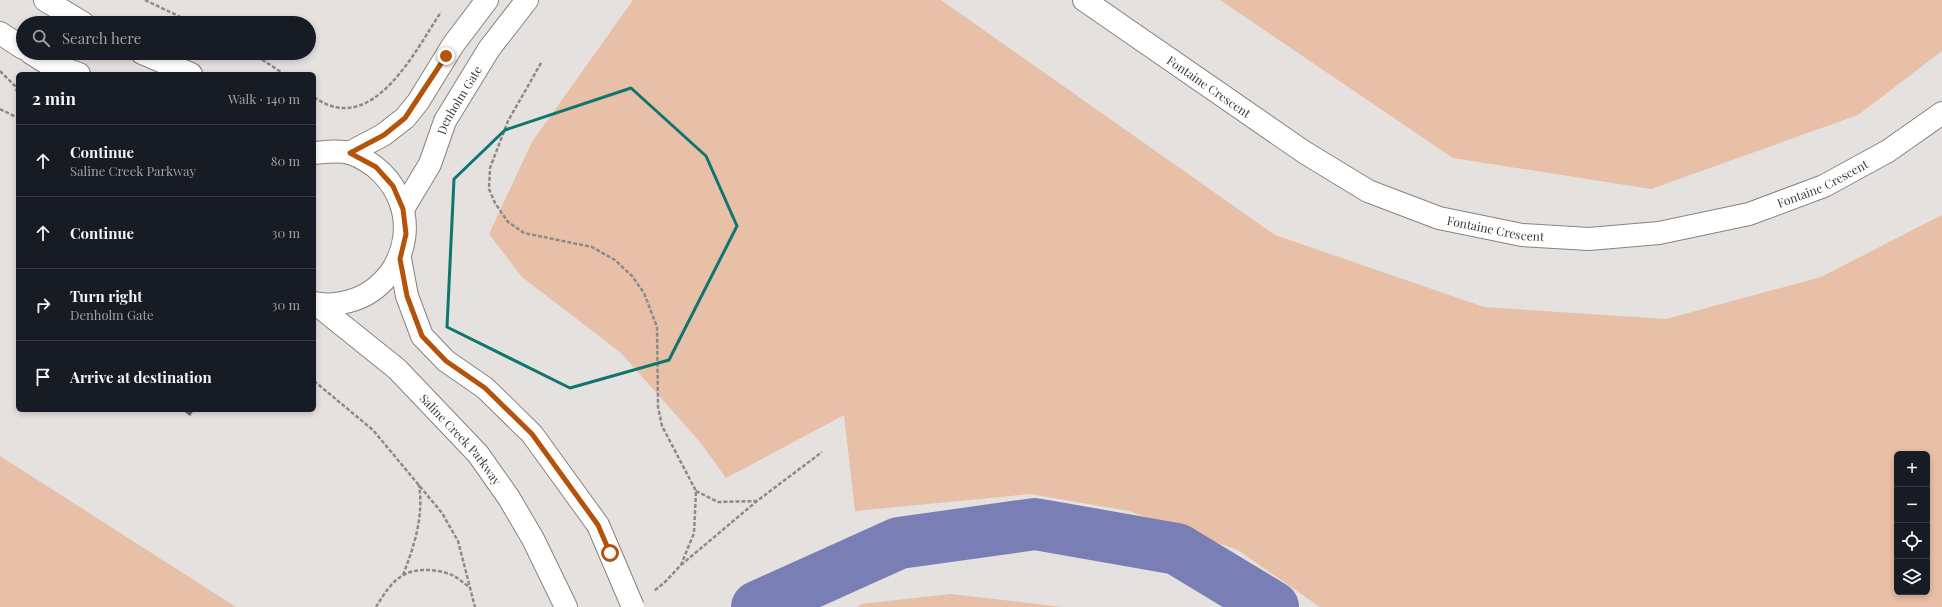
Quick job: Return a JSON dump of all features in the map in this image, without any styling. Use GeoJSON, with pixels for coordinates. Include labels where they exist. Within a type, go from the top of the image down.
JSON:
{"type":"FeatureCollection","features":[{"type":"Feature","properties":{"kind":"street"},"geometry":{"type":"LineString","coordinates":[[44,0],[71,16]]}},
{"type":"Feature","properties":{"kind":"street"},"geometry":{"type":"LineString","coordinates":[[327,150],[384,135],[405,118],[418,102],[453,45],[487,0]]}},
{"type":"Feature","properties":{"kind":"street","name":"Denholm Gate"},"geometry":{"type":"LineString","coordinates":[[403,209],[430,164],[445,120],[489,49],[527,0]]}},
{"type":"Feature","properties":{"kind":"street","name":"Fontaine Crescent"},"geometry":{"type":"LineString","coordinates":[[1084,0],[1304,152],[1368,191],[1439,218],[1522,235],[1589,239],[1659,233],[1749,214],[1824,186],[1888,151],[1942,112]]}},
{"type":"Feature","properties":{"kind":"street"},"geometry":{"type":"LineString","coordinates":[[0,33],[16,43]]}},
{"type":"Feature","properties":{"kind":"street"},"geometry":{"type":"LineString","coordinates":[[42,60],[73,72]]}},
{"type":"Feature","properties":{"kind":"street"},"geometry":{"type":"LineString","coordinates":[[158,60],[186,72]]}},
{"type":"Feature","properties":{"kind":"street"},"geometry":{"type":"LineString","coordinates":[[316,304],[341,304],[366,296],[384,281],[400,259],[406,234],[403,209],[393,186],[376,167],[327,150]]}},
{"type":"Feature","properties":{"kind":"street"},"geometry":{"type":"LineString","coordinates":[[400,259],[407,296],[422,336],[446,361],[485,388],[532,434],[598,525],[633,607]]}},
{"type":"Feature","properties":{"kind":"street","name":"Saline Creek Parkway"},"geometry":{"type":"LineString","coordinates":[[316,305],[397,369],[478,454],[509,498],[551,573],[566,607]]}},
{"type":"Feature","properties":{"kind":"path"},"geometry":{"type":"LineString","coordinates":[[145,0],[179,16]]}},
{"type":"Feature","properties":{"kind":"path"},"geometry":{"type":"LineString","coordinates":[[316,98],[333,108],[348,108],[363,104],[379,96],[406,66],[441,12]]}},
{"type":"Feature","properties":{"kind":"path"},"geometry":{"type":"LineString","coordinates":[[263,60],[281,72]]}},
{"type":"Feature","properties":{"kind":"path"},"geometry":{"type":"LineString","coordinates":[[541,63],[508,122],[490,168],[489,189],[494,203],[508,222],[524,233],[564,240],[592,247],[615,260],[632,276],[644,293],[657,327],[658,407],[662,426],[696,491],[694,533],[680,565]]}},
{"type":"Feature","properties":{"kind":"path"},"geometry":{"type":"LineString","coordinates":[[0,71],[16,89]]}},
{"type":"Feature","properties":{"kind":"path"},"geometry":{"type":"LineString","coordinates":[[0,109],[16,117]]}},
{"type":"Feature","properties":{"kind":"path"},"geometry":{"type":"LineString","coordinates":[[316,383],[373,430],[442,513],[458,541],[475,607]]}},
{"type":"Feature","properties":{"kind":"path"},"geometry":{"type":"LineString","coordinates":[[652,593],[664,583],[680,565],[756,501],[822,452]]}},
{"type":"Feature","properties":{"kind":"path"},"geometry":{"type":"LineString","coordinates":[[403,575],[414,546],[420,520],[422,503],[419,485]]}},
{"type":"Feature","properties":{"kind":"path"},"geometry":{"type":"LineString","coordinates":[[696,491],[718,502],[756,501]]}},
{"type":"Feature","properties":{"kind":"path"},"geometry":{"type":"LineString","coordinates":[[376,607],[390,586],[403,575],[420,571],[439,572],[453,576],[470,587]]}},
{"type":"Feature","properties":{"kind":"highlighted area"},"geometry":{"type":"Polygon","coordinates":[[[631,88],[706,156],[737,226],[669,360],[570,388],[447,327],[454,179],[505,130],[631,88]]]}},
{"type":"Feature","properties":{"kind":"shaded area"},"geometry":{"type":"Polygon","coordinates":[[[633,0],[941,0],[1275,235],[1484,307],[1666,319],[1821,277],[1942,215],[1942,607],[1320,607],[1238,550],[1129,511],[1030,494],[855,511],[844,415],[726,478],[700,442],[621,353],[522,277],[489,234],[532,142],[633,0]]]}},
{"type":"Feature","properties":{"kind":"shaded area"},"geometry":{"type":"Polygon","coordinates":[[[1220,0],[1942,0],[1942,51],[1858,115],[1651,189],[1453,158],[1220,0]]]}},
{"type":"Feature","properties":{"kind":"shaded area"},"geometry":{"type":"Polygon","coordinates":[[[0,456],[236,607],[0,607],[0,456]]]}},
{"type":"Feature","properties":{"kind":"shaded area"},"geometry":{"type":"Polygon","coordinates":[[[951,594],[1062,607],[857,607],[861,604],[951,594]]]}},
{"type":"Feature","properties":{"kind":"building"},"geometry":{"type":"Polygon","coordinates":[[[185,412],[193,412],[190,416],[185,412]]]}},
{"type":"Feature","properties":{"kind":"waterway"},"geometry":{"type":"LineString","coordinates":[[757,607],[899,543],[1035,524],[1177,549],[1273,607]]}},
{"type":"Feature","properties":{"kind":"route"},"geometry":{"type":"LineString","coordinates":[[446,56],[418,102],[405,118],[384,135],[350,153],[376,167],[393,186],[403,209],[406,234],[400,259],[407,296],[422,336],[446,361],[485,388],[532,434],[560,470],[598,525],[610,553]]}}]}
